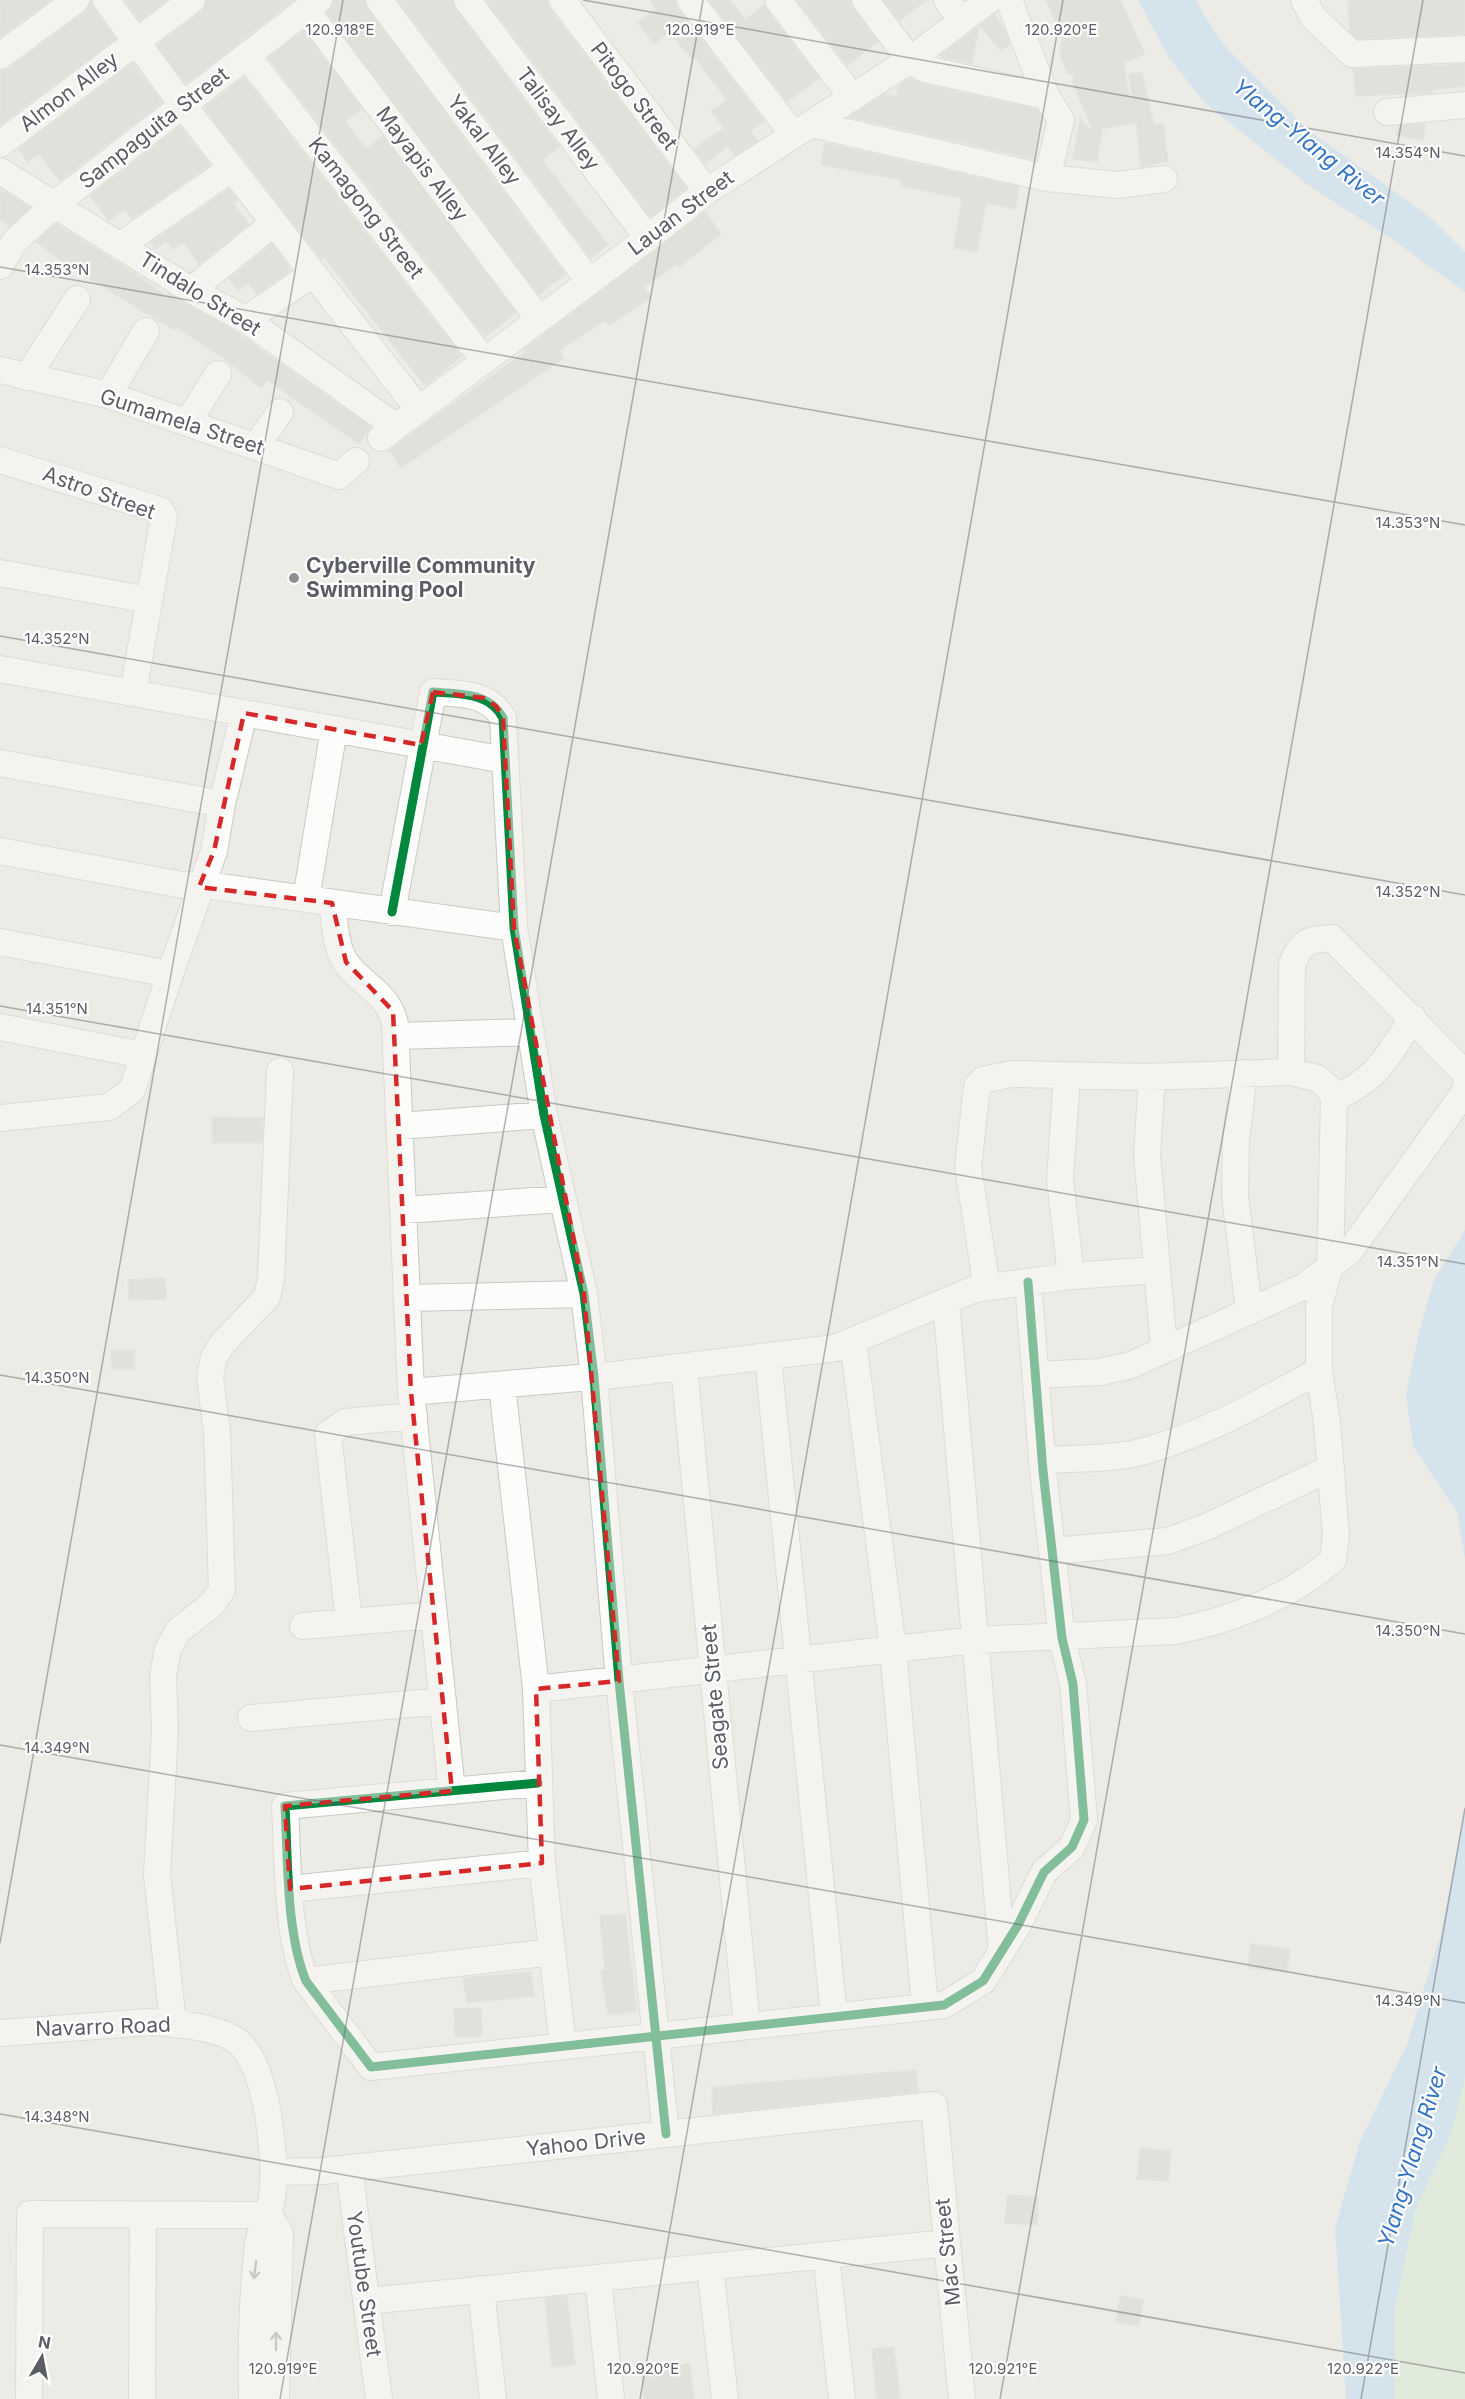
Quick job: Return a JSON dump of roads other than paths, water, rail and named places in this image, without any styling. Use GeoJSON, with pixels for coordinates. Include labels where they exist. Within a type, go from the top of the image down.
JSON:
{"type":"FeatureCollection","features":[{"type":"Feature","properties":{"kind":"street"},"geometry":{"type":"LineString","coordinates":[[0,56],[76,0]]}},
{"type":"Feature","properties":{"kind":"street"},"geometry":{"type":"LineString","coordinates":[[106,0],[182,104],[418,410]]}},
{"type":"Feature","properties":{"kind":"street","name":"Almon Alley"},"geometry":{"type":"LineString","coordinates":[[0,144],[192,0]]}},
{"type":"Feature","properties":{"kind":"street","name":"Yakal Alley"},"geometry":{"type":"LineString","coordinates":[[379,0],[589,281]]}},
{"type":"Feature","properties":{"kind":"street","name":"Talisay Alley"},"geometry":{"type":"LineString","coordinates":[[467,0],[648,238]]}},
{"type":"Feature","properties":{"kind":"street","name":"Pitogo Street"},"geometry":{"type":"LineString","coordinates":[[562,0],[707,191]]}},
{"type":"Feature","properties":{"kind":"street"},"geometry":{"type":"LineString","coordinates":[[690,0],[802,130],[1047,178],[1119,185],[1164,179]]}},
{"type":"Feature","properties":{"kind":"street"},"geometry":{"type":"LineString","coordinates":[[778,0],[852,97]]}},
{"type":"Feature","properties":{"kind":"street"},"geometry":{"type":"LineString","coordinates":[[865,0],[910,60],[924,69],[1046,96]]}},
{"type":"Feature","properties":{"kind":"street","name":"Lauan Street"},"geometry":{"type":"LineString","coordinates":[[388,432],[648,238],[707,191],[910,60],[954,10],[989,0]]}},
{"type":"Feature","properties":{"kind":"street"},"geometry":{"type":"LineString","coordinates":[[1009,0],[1046,96],[1061,120],[1047,178]]}},
{"type":"Feature","properties":{"kind":"street"},"geometry":{"type":"LineString","coordinates":[[1304,0],[1313,17],[1352,54],[1465,49]]}},
{"type":"Feature","properties":{"kind":"street","name":"Sampaguita Street"},"geometry":{"type":"LineString","coordinates":[[0,266],[14,242],[55,204],[313,5]]}},
{"type":"Feature","properties":{"kind":"street","name":"Mayapis Alley"},"geometry":{"type":"LineString","coordinates":[[313,5],[539,318]]}},
{"type":"Feature","properties":{"kind":"street","name":"Kamagong Street"},"geometry":{"type":"LineString","coordinates":[[247,56],[484,360]]}},
{"type":"Feature","properties":{"kind":"street"},"geometry":{"type":"LineString","coordinates":[[1387,112],[1465,105]]}},
{"type":"Feature","properties":{"kind":"street"},"geometry":{"type":"LineString","coordinates":[[121,245],[232,168]]}},
{"type":"Feature","properties":{"kind":"street","name":"Tindalo Street"},"geometry":{"type":"LineString","coordinates":[[0,171],[191,290],[246,320],[388,432]]}},
{"type":"Feature","properties":{"kind":"street"},"geometry":{"type":"LineString","coordinates":[[191,290],[274,223]]}},
{"type":"Feature","properties":{"kind":"street"},"geometry":{"type":"LineString","coordinates":[[246,320],[313,273]]}},
{"type":"Feature","properties":{"kind":"street"},"geometry":{"type":"LineString","coordinates":[[27,376],[77,299]]}},
{"type":"Feature","properties":{"kind":"street"},"geometry":{"type":"LineString","coordinates":[[108,396],[146,331]]}},
{"type":"Feature","properties":{"kind":"street","name":"Gumamela Street"},"geometry":{"type":"LineString","coordinates":[[0,370],[108,396],[339,476],[356,461]]}},
{"type":"Feature","properties":{"kind":"street"},"geometry":{"type":"LineString","coordinates":[[187,423],[218,374]]}},
{"type":"Feature","properties":{"kind":"street"},"geometry":{"type":"LineString","coordinates":[[256,447],[280,412]]}},
{"type":"Feature","properties":{"kind":"street","name":"Astro Street"},"geometry":{"type":"LineString","coordinates":[[0,460],[160,510],[164,517],[133,693]]}},
{"type":"Feature","properties":{"kind":"street"},"geometry":{"type":"LineString","coordinates":[[0,573],[149,600]]}},
{"type":"Feature","properties":{"kind":"street"},"geometry":{"type":"LineString","coordinates":[[0,669],[505,760]]}},
{"type":"Feature","properties":{"kind":"street"},"geometry":{"type":"LineString","coordinates":[[392,912],[421,745],[433,692],[484,698],[496,706],[503,718],[514,928],[544,1115],[584,1294],[594,1377],[619,1681],[666,2134]]}},
{"type":"Feature","properties":{"kind":"street"},"geometry":{"type":"LineString","coordinates":[[0,1118],[109,1107],[132,1090],[199,887],[214,851],[222,804],[244,712]]}},
{"type":"Feature","properties":{"kind":"street"},"geometry":{"type":"LineString","coordinates":[[306,899],[334,729]]}},
{"type":"Feature","properties":{"kind":"street"},"geometry":{"type":"LineString","coordinates":[[0,763],[222,804]]}},
{"type":"Feature","properties":{"kind":"street"},"geometry":{"type":"LineString","coordinates":[[0,851],[199,887],[213,886],[514,928]]}},
{"type":"Feature","properties":{"kind":"street"},"geometry":{"type":"LineString","coordinates":[[332,903],[337,939],[346,962],[389,1004],[393,1011],[413,1404],[452,1791]]}},
{"type":"Feature","properties":{"kind":"street"},"geometry":{"type":"LineString","coordinates":[[1291,1072],[1292,964],[1298,948],[1305,942],[1332,938],[1342,945],[1465,1073]]}},
{"type":"Feature","properties":{"kind":"street"},"geometry":{"type":"LineString","coordinates":[[0,942],[170,974]]}},
{"type":"Feature","properties":{"kind":"street"},"geometry":{"type":"LineString","coordinates":[[1334,1098],[1357,1089],[1375,1075],[1413,1018]]}},
{"type":"Feature","properties":{"kind":"street"},"geometry":{"type":"LineString","coordinates":[[0,1027],[143,1055]]}},
{"type":"Feature","properties":{"kind":"street"},"geometry":{"type":"LineString","coordinates":[[396,1036],[531,1032]]}},
{"type":"Feature","properties":{"kind":"street"},"geometry":{"type":"LineString","coordinates":[[173,2023],[157,1875],[165,1730],[163,1675],[168,1649],[178,1631],[211,1605],[222,1590],[217,1432],[210,1377],[214,1357],[223,1343],[267,1297],[271,1278],[279,1071]]}},
{"type":"Feature","properties":{"kind":"street"},"geometry":{"type":"LineString","coordinates":[[536,1689],[975,1640],[1062,1638],[1175,1631],[1207,1625],[1256,1606],[1318,1573],[1333,1560],[1335,1544],[1331,1468],[1318,1371],[1319,1306],[1330,1266],[1334,1098],[1328,1087],[1317,1078],[1291,1072],[1152,1077],[1011,1074],[983,1080],[977,1086],[968,1168],[987,1287]]}},
{"type":"Feature","properties":{"kind":"street"},"geometry":{"type":"LineString","coordinates":[[1244,1073],[1236,1140],[1235,1196],[1249,1310]]}},
{"type":"Feature","properties":{"kind":"street"},"geometry":{"type":"LineString","coordinates":[[1067,1075],[1060,1180],[1071,1276]]}},
{"type":"Feature","properties":{"kind":"street"},"geometry":{"type":"LineString","coordinates":[[1152,1077],[1147,1154],[1164,1348]]}},
{"type":"Feature","properties":{"kind":"street"},"geometry":{"type":"LineString","coordinates":[[1037,1375],[1101,1372],[1131,1365],[1164,1348],[1305,1286],[1350,1251],[1464,1093],[1465,1087]]}},
{"type":"Feature","properties":{"kind":"street"},"geometry":{"type":"LineString","coordinates":[[400,1126],[544,1115]]}},
{"type":"Feature","properties":{"kind":"street"},"geometry":{"type":"LineString","coordinates":[[404,1210],[563,1199]]}},
{"type":"Feature","properties":{"kind":"street"},"geometry":{"type":"LineString","coordinates":[[350,1621],[328,1434],[345,1422],[413,1404],[502,1385],[768,1358],[835,1348],[946,1301],[987,1287],[1071,1276],[1157,1270]]}},
{"type":"Feature","properties":{"kind":"street"},"geometry":{"type":"LineString","coordinates":[[538,1783],[285,1806],[290,1889],[299,1965],[306,1981],[370,2067],[944,2005],[983,1981],[1002,1951],[1044,1872],[1072,1847],[1084,1820],[1073,1684],[1062,1638],[1042,1460],[1028,1282]]}},
{"type":"Feature","properties":{"kind":"street"},"geometry":{"type":"LineString","coordinates":[[407,1298],[584,1294]]}},
{"type":"Feature","properties":{"kind":"street"},"geometry":{"type":"LineString","coordinates":[[946,1301],[1002,1951]]}},
{"type":"Feature","properties":{"kind":"street"},"geometry":{"type":"LineString","coordinates":[[854,1341],[893,1649],[925,2007]]}},
{"type":"Feature","properties":{"kind":"street"},"geometry":{"type":"LineString","coordinates":[[768,1358],[834,2016]]}},
{"type":"Feature","properties":{"kind":"street","name":"Seagate Street"},"geometry":{"type":"LineString","coordinates":[[684,1367],[747,2026]]}},
{"type":"Feature","properties":{"kind":"street"},"geometry":{"type":"LineString","coordinates":[[1042,1460],[1146,1451],[1187,1437],[1234,1416],[1318,1371]]}},
{"type":"Feature","properties":{"kind":"street"},"geometry":{"type":"LineString","coordinates":[[502,1385],[536,1689],[542,1863],[563,2046]]}},
{"type":"Feature","properties":{"kind":"street"},"geometry":{"type":"LineString","coordinates":[[1052,1551],[1168,1541],[1206,1527],[1331,1468]]}},
{"type":"Feature","properties":{"kind":"street"},"geometry":{"type":"LineString","coordinates":[[303,1626],[434,1615]]}},
{"type":"Feature","properties":{"kind":"street"},"geometry":{"type":"LineString","coordinates":[[251,1718],[443,1701]]}},
{"type":"Feature","properties":{"kind":"street"},"geometry":{"type":"LineString","coordinates":[[290,1889],[542,1863]]}},
{"type":"Feature","properties":{"kind":"street"},"geometry":{"type":"LineString","coordinates":[[306,1981],[552,1952]]}},
{"type":"Feature","properties":{"kind":"street","name":"Navarro Road"},"geometry":{"type":"LineString","coordinates":[[0,2033],[150,2022],[173,2023],[231,2038],[238,2042],[255,2064],[272,2135],[274,2172],[269,2215]]}},
{"type":"Feature","properties":{"kind":"street","name":"Yahoo Drive"},"geometry":{"type":"LineString","coordinates":[[274,2172],[349,2169],[934,2105]]}},
{"type":"Feature","properties":{"kind":"street","name":"Mac Street"},"geometry":{"type":"LineString","coordinates":[[934,2105],[962,2399]]}},
{"type":"Feature","properties":{"kind":"street","name":"Youtube Street"},"geometry":{"type":"LineString","coordinates":[[349,2169],[379,2399]]}},
{"type":"Feature","properties":{"kind":"street"},"geometry":{"type":"LineString","coordinates":[[29,2399],[30,2214],[269,2215]]}},
{"type":"Feature","properties":{"kind":"street"},"geometry":{"type":"LineString","coordinates":[[142,2399],[143,2215]]}},
{"type":"Feature","properties":{"kind":"street"},"geometry":{"type":"LineString","coordinates":[[252,2399],[254,2279],[259,2231],[269,2215]]}},
{"type":"Feature","properties":{"kind":"street"},"geometry":{"type":"LineString","coordinates":[[269,2215],[280,2233],[276,2399]]}},
{"type":"Feature","properties":{"kind":"street"},"geometry":{"type":"LineString","coordinates":[[367,2301],[947,2243]]}},
{"type":"Feature","properties":{"kind":"street"},"geometry":{"type":"LineString","coordinates":[[826,2255],[842,2399]]}},
{"type":"Feature","properties":{"kind":"street"},"geometry":{"type":"LineString","coordinates":[[710,2266],[725,2399]]}},
{"type":"Feature","properties":{"kind":"street"},"geometry":{"type":"LineString","coordinates":[[598,2278],[611,2399]]}},
{"type":"Feature","properties":{"kind":"street"},"geometry":{"type":"LineString","coordinates":[[481,2289],[494,2399]]}},
{"type":"Feature","properties":{"kind":"water","name":"Ylang-Ylang River"},"geometry":{"type":"Polygon","coordinates":[[[1138,0],[1195,0],[1223,44],[1307,129],[1430,217],[1465,252],[1465,292],[1392,239],[1308,185],[1205,103],[1169,58],[1138,0]]]}},
{"type":"Feature","properties":{"kind":"water"},"geometry":{"type":"Polygon","coordinates":[[[1465,1230],[1465,1559],[1457,1512],[1413,1446],[1406,1395],[1419,1332],[1434,1280],[1465,1230]]]}},
{"type":"Feature","properties":{"kind":"water","name":"Ylang-Ylang River"},"geometry":{"type":"Polygon","coordinates":[[[1465,1811],[1465,2077],[1450,2137],[1416,2207],[1395,2307],[1395,2399],[1346,2399],[1335,2228],[1360,2141],[1406,2047],[1441,1933],[1465,1811]]]}},
{"type":"Feature","properties":{"kind":"place","name":"Cyberville Community Swimming Pool"},"geometry":{"type":"Point","coordinates":[294,578]}}]}
